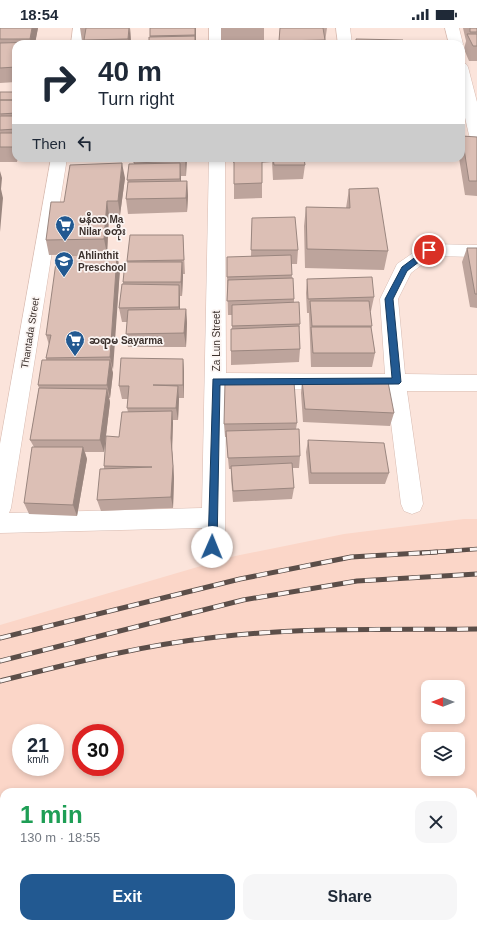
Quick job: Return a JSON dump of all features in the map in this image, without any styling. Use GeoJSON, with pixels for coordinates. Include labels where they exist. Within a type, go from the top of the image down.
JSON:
{"type":"FeatureCollection","features":[{"type":"Feature","properties":{"kind":"street"},"geometry":{"type":"LineString","coordinates":[[78,40],[80,28]]}},
{"type":"Feature","properties":{"kind":"street"},"geometry":{"type":"LineString","coordinates":[[216,28],[216,40]]}},
{"type":"Feature","properties":{"kind":"street"},"geometry":{"type":"LineString","coordinates":[[343,28],[344,40]]}},
{"type":"Feature","properties":{"kind":"street"},"geometry":{"type":"LineString","coordinates":[[452,28],[455,40]]}},
{"type":"Feature","properties":{"kind":"street"},"geometry":{"type":"LineString","coordinates":[[465,84],[477,135]]}},
{"type":"Feature","properties":{"kind":"street"},"geometry":{"type":"LineString","coordinates":[[465,139],[477,139]]}},
{"type":"Feature","properties":{"kind":"street","name":"Thantada Street"},"geometry":{"type":"LineString","coordinates":[[0,508],[4,471],[58,162]]}},
{"type":"Feature","properties":{"kind":"street","name":"Za Lun Street"},"geometry":{"type":"LineString","coordinates":[[212,547],[216,382],[217,162]]}},
{"type":"Feature","properties":{"kind":"street"},"geometry":{"type":"LineString","coordinates":[[412,504],[396,382],[389,299],[404,269],[429,250],[477,251]]}},
{"type":"Feature","properties":{"kind":"street"},"geometry":{"type":"LineString","coordinates":[[216,382],[477,383]]}},
{"type":"Feature","properties":{"kind":"street"},"geometry":{"type":"LineString","coordinates":[[0,523],[213,518]]}},
{"type":"Feature","properties":{"kind":"shaded area"},"geometry":{"type":"Polygon","coordinates":[[[464,519],[477,519],[477,788],[0,788],[0,625],[235,556],[344,534],[464,519]]]}},
{"type":"Feature","properties":{"kind":"building"},"geometry":{"type":"Polygon","coordinates":[[[0,28],[32,28],[30,39],[0,39],[0,28]]]}},
{"type":"Feature","properties":{"kind":"building"},"geometry":{"type":"Polygon","coordinates":[[[86,28],[129,28],[128,39],[84,40],[86,28]]]}},
{"type":"Feature","properties":{"kind":"building"},"geometry":{"type":"Polygon","coordinates":[[[150,28],[195,28],[195,35],[150,36],[150,28]]]}},
{"type":"Feature","properties":{"kind":"building"},"geometry":{"type":"Polygon","coordinates":[[[280,28],[323,28],[325,40],[279,40],[280,28]]]}},
{"type":"Feature","properties":{"kind":"building"},"geometry":{"type":"Polygon","coordinates":[[[470,28],[477,28],[477,32],[470,32],[470,28]]]}},
{"type":"Feature","properties":{"kind":"building"},"geometry":{"type":"Polygon","coordinates":[[[467,34],[477,34],[477,46],[473,46],[467,34]]]}},
{"type":"Feature","properties":{"kind":"building"},"geometry":{"type":"Polygon","coordinates":[[[195,36],[195,40],[149,40],[149,37],[195,36]]]}},
{"type":"Feature","properties":{"kind":"building"},"geometry":{"type":"Polygon","coordinates":[[[356,39],[403,40],[356,40],[356,39]]]}},
{"type":"Feature","properties":{"kind":"building"},"geometry":{"type":"Polygon","coordinates":[[[0,43],[12,43],[12,67],[0,68],[0,43]]]}},
{"type":"Feature","properties":{"kind":"building"},"geometry":{"type":"Polygon","coordinates":[[[0,92],[12,92],[12,100],[0,100],[0,92]]]}},
{"type":"Feature","properties":{"kind":"building"},"geometry":{"type":"Polygon","coordinates":[[[0,100],[12,100],[12,113],[0,114],[0,100]]]}},
{"type":"Feature","properties":{"kind":"building"},"geometry":{"type":"Polygon","coordinates":[[[0,116],[12,116],[12,129],[0,130],[0,116]]]}},
{"type":"Feature","properties":{"kind":"building"},"geometry":{"type":"Polygon","coordinates":[[[0,133],[12,133],[12,147],[0,147],[0,133]]]}},
{"type":"Feature","properties":{"kind":"building"},"geometry":{"type":"Polygon","coordinates":[[[465,136],[477,137],[477,181],[469,181],[465,155],[465,136]]]}},
{"type":"Feature","properties":{"kind":"building"},"geometry":{"type":"Polygon","coordinates":[[[134,162],[160,162],[134,163],[134,162]]]}},
{"type":"Feature","properties":{"kind":"building"},"geometry":{"type":"Polygon","coordinates":[[[234,162],[262,162],[262,183],[234,184],[234,162]]]}},
{"type":"Feature","properties":{"kind":"building"},"geometry":{"type":"Polygon","coordinates":[[[274,162],[305,162],[305,165],[274,165],[274,162]]]}},
{"type":"Feature","properties":{"kind":"building"},"geometry":{"type":"Polygon","coordinates":[[[122,163],[118,201],[107,201],[104,239],[46,240],[51,202],[64,202],[70,165],[122,163]]]}},
{"type":"Feature","properties":{"kind":"building"},"geometry":{"type":"Polygon","coordinates":[[[180,163],[180,179],[127,180],[129,164],[180,163]]]}},
{"type":"Feature","properties":{"kind":"building"},"geometry":{"type":"Polygon","coordinates":[[[187,181],[186,198],[126,199],[128,182],[187,181]]]}},
{"type":"Feature","properties":{"kind":"building"},"geometry":{"type":"Polygon","coordinates":[[[378,188],[388,251],[307,249],[306,207],[350,208],[349,189],[378,188]]]}},
{"type":"Feature","properties":{"kind":"building"},"geometry":{"type":"Polygon","coordinates":[[[295,217],[298,250],[251,250],[252,218],[295,217]]]}},
{"type":"Feature","properties":{"kind":"building"},"geometry":{"type":"Polygon","coordinates":[[[130,235],[183,235],[184,260],[127,261],[130,235]]]}},
{"type":"Feature","properties":{"kind":"building"},"geometry":{"type":"Polygon","coordinates":[[[467,248],[477,248],[477,294],[475,294],[467,248]]]}},
{"type":"Feature","properties":{"kind":"building"},"geometry":{"type":"Polygon","coordinates":[[[57,255],[117,255],[110,357],[46,358],[51,335],[46,335],[57,255]]]}},
{"type":"Feature","properties":{"kind":"building"},"geometry":{"type":"Polygon","coordinates":[[[291,255],[292,275],[227,277],[227,257],[291,255]]]}},
{"type":"Feature","properties":{"kind":"building"},"geometry":{"type":"Polygon","coordinates":[[[125,262],[182,262],[181,282],[123,282],[125,262]]]}},
{"type":"Feature","properties":{"kind":"building"},"geometry":{"type":"Polygon","coordinates":[[[372,277],[374,297],[308,299],[307,279],[372,277]]]}},
{"type":"Feature","properties":{"kind":"building"},"geometry":{"type":"Polygon","coordinates":[[[293,278],[294,299],[227,301],[228,280],[293,278]]]}},
{"type":"Feature","properties":{"kind":"building"},"geometry":{"type":"Polygon","coordinates":[[[122,284],[179,285],[179,307],[119,308],[122,284]]]}},
{"type":"Feature","properties":{"kind":"building"},"geometry":{"type":"Polygon","coordinates":[[[310,301],[369,301],[372,326],[312,326],[310,301]]]}},
{"type":"Feature","properties":{"kind":"building"},"geometry":{"type":"Polygon","coordinates":[[[299,302],[300,324],[232,326],[232,305],[299,302]]]}},
{"type":"Feature","properties":{"kind":"building"},"geometry":{"type":"Polygon","coordinates":[[[186,309],[184,333],[126,334],[128,310],[186,309]]]}},
{"type":"Feature","properties":{"kind":"building"},"geometry":{"type":"Polygon","coordinates":[[[299,326],[300,349],[231,351],[231,329],[299,326]]]}},
{"type":"Feature","properties":{"kind":"building"},"geometry":{"type":"Polygon","coordinates":[[[311,327],[371,327],[375,353],[313,353],[311,327]]]}},
{"type":"Feature","properties":{"kind":"building"},"geometry":{"type":"Polygon","coordinates":[[[121,358],[183,359],[183,385],[153,385],[178,386],[176,408],[127,408],[129,386],[119,386],[121,358]]]}},
{"type":"Feature","properties":{"kind":"building"},"geometry":{"type":"Polygon","coordinates":[[[42,360],[110,360],[107,385],[38,385],[42,360]]]}},
{"type":"Feature","properties":{"kind":"building"},"geometry":{"type":"Polygon","coordinates":[[[302,380],[388,382],[394,413],[305,409],[302,380]]]}},
{"type":"Feature","properties":{"kind":"building"},"geometry":{"type":"Polygon","coordinates":[[[225,382],[294,382],[297,423],[224,424],[225,382]]]}},
{"type":"Feature","properties":{"kind":"building"},"geometry":{"type":"Polygon","coordinates":[[[39,388],[107,389],[100,440],[30,440],[39,388]]]}},
{"type":"Feature","properties":{"kind":"building"},"geometry":{"type":"Polygon","coordinates":[[[172,411],[171,438],[173,466],[171,497],[97,500],[100,469],[152,467],[104,466],[106,436],[119,437],[122,412],[172,411]]]}},
{"type":"Feature","properties":{"kind":"building"},"geometry":{"type":"Polygon","coordinates":[[[299,429],[300,456],[228,458],[226,431],[299,429]]]}},
{"type":"Feature","properties":{"kind":"building"},"geometry":{"type":"Polygon","coordinates":[[[308,440],[384,443],[389,473],[311,473],[308,440]]]}},
{"type":"Feature","properties":{"kind":"building"},"geometry":{"type":"Polygon","coordinates":[[[32,447],[83,447],[73,505],[24,503],[32,447]]]}},
{"type":"Feature","properties":{"kind":"building"},"geometry":{"type":"Polygon","coordinates":[[[292,463],[294,488],[233,491],[231,466],[292,463]]]}},
{"type":"Feature","properties":{"kind":"railway"},"geometry":{"type":"LineString","coordinates":[[431,552],[477,549]]}},
{"type":"Feature","properties":{"kind":"railway"},"geometry":{"type":"LineString","coordinates":[[0,638],[240,579],[351,557],[431,552]]}},
{"type":"Feature","properties":{"kind":"railway"},"geometry":{"type":"LineString","coordinates":[[422,553],[431,552]]}},
{"type":"Feature","properties":{"kind":"railway"},"geometry":{"type":"LineString","coordinates":[[431,552],[437,552]]}},
{"type":"Feature","properties":{"kind":"railway"},"geometry":{"type":"LineString","coordinates":[[0,661],[243,600],[357,581],[477,574]]}},
{"type":"Feature","properties":{"kind":"railway"},"geometry":{"type":"LineString","coordinates":[[0,681],[81,661],[189,640],[314,630],[477,629]]}},
{"type":"Feature","properties":{"kind":"place","name":"မနီလာ Ma Nilar စတိုး"},"geometry":{"type":"Point","coordinates":[65,242]}},
{"type":"Feature","properties":{"kind":"place","name":"Ahlinthit Preschool"},"geometry":{"type":"Point","coordinates":[64,278]}},
{"type":"Feature","properties":{"kind":"place","name":"ဆရာမ Sayarma"},"geometry":{"type":"Point","coordinates":[75,357]}},
{"type":"Feature","properties":{"kind":"route"},"geometry":{"type":"LineString","coordinates":[[212,547],[216,382],[396,382],[389,299],[404,269],[429,250]]}}]}
